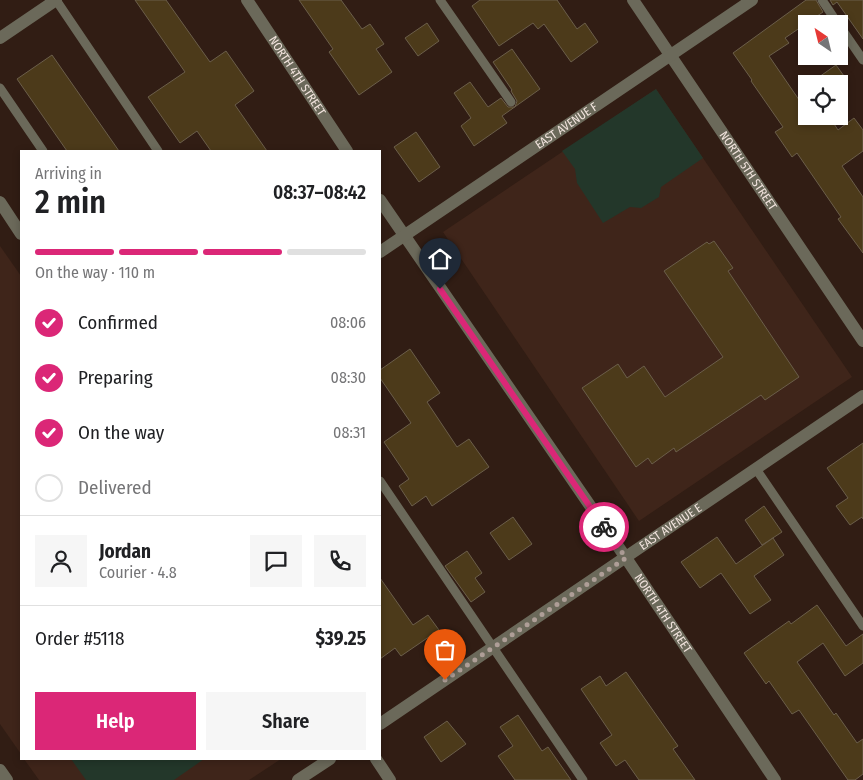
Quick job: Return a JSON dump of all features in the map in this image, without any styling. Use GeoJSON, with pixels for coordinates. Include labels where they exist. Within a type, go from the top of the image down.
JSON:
{"type":"FeatureCollection","features":[{"type":"Feature","properties":{"kind":"street"},"geometry":{"type":"LineString","coordinates":[[0,38],[56,0]]}},
{"type":"Feature","properties":{"kind":"street","name":"NORTH 4TH STREET"},"geometry":{"type":"LineString","coordinates":[[247,0],[346,150]]}},
{"type":"Feature","properties":{"kind":"street","name":"NORTH 5TH STREET"},"geometry":{"type":"LineString","coordinates":[[633,0],[863,341]]}},
{"type":"Feature","properties":{"kind":"street","name":"EAST AVENUE F"},"geometry":{"type":"LineString","coordinates":[[381,251],[752,0]]}},
{"type":"Feature","properties":{"kind":"street"},"geometry":{"type":"LineString","coordinates":[[0,202],[20,232]]}},
{"type":"Feature","properties":{"kind":"street","name":"NORTH 4TH STREET"},"geometry":{"type":"LineString","coordinates":[[381,202],[626,558],[775,780]]}},
{"type":"Feature","properties":{"kind":"street","name":"EAST AVENUE E"},"geometry":{"type":"LineString","coordinates":[[381,723],[863,396]]}},
{"type":"Feature","properties":{"kind":"street"},"geometry":{"type":"LineString","coordinates":[[298,780],[328,760]]}},
{"type":"Feature","properties":{"kind":"street"},"geometry":{"type":"LineString","coordinates":[[377,760],[390,780]]}},
{"type":"Feature","properties":{"kind":"street"},"geometry":{"type":"LineString","coordinates":[[0,770],[6,780]]}},
{"type":"Feature","properties":{"kind":"lane"},"geometry":{"type":"LineString","coordinates":[[56,0],[157,150]]}},
{"type":"Feature","properties":{"kind":"lane"},"geometry":{"type":"LineString","coordinates":[[440,0],[510,102]]}},
{"type":"Feature","properties":{"kind":"lane"},"geometry":{"type":"LineString","coordinates":[[822,0],[832,15]]}},
{"type":"Feature","properties":{"kind":"lane"},"geometry":{"type":"LineString","coordinates":[[848,38],[863,60]]}},
{"type":"Feature","properties":{"kind":"lane"},"geometry":{"type":"LineString","coordinates":[[0,88],[42,150]]}},
{"type":"Feature","properties":{"kind":"lane"},"geometry":{"type":"LineString","coordinates":[[756,469],[863,626]]}},
{"type":"Feature","properties":{"kind":"lane"},"geometry":{"type":"LineString","coordinates":[[381,482],[583,780]]}},
{"type":"Feature","properties":{"kind":"shaded area"},"geometry":{"type":"Polygon","coordinates":[[[656,89],[852,377],[639,521],[443,232],[656,89]]]}},
{"type":"Feature","properties":{"kind":"shaded area"},"geometry":{"type":"Polygon","coordinates":[[[0,246],[20,275],[20,753],[0,724],[0,246]]]}},
{"type":"Feature","properties":{"kind":"shaded area"},"geometry":{"type":"Polygon","coordinates":[[[25,760],[279,760],[249,780],[39,780],[25,760]]]}},
{"type":"Feature","properties":{"kind":"green space"},"geometry":{"type":"Polygon","coordinates":[[[656,89],[703,158],[661,187],[659,197],[641,208],[630,207],[603,223],[577,183],[575,169],[562,151],[656,89]]]}},
{"type":"Feature","properties":{"kind":"green space"},"geometry":{"type":"Polygon","coordinates":[[[72,760],[203,760],[174,780],[86,780],[72,760]]]}},
{"type":"Feature","properties":{"kind":"building"},"geometry":{"type":"Polygon","coordinates":[[[135,0],[166,0],[210,62],[226,51],[254,91],[235,105],[266,150],[210,150],[197,131],[180,143],[148,97],[185,72],[135,0]]]}},
{"type":"Feature","properties":{"kind":"building"},"geometry":{"type":"Polygon","coordinates":[[[299,0],[341,0],[362,29],[370,24],[384,44],[376,49],[392,72],[359,95],[329,52],[333,49],[299,0]]]}},
{"type":"Feature","properties":{"kind":"building"},"geometry":{"type":"Polygon","coordinates":[[[480,0],[557,0],[577,29],[585,23],[598,42],[571,62],[544,24],[538,29],[533,23],[499,46],[472,6],[480,0]]]}},
{"type":"Feature","properties":{"kind":"building"},"geometry":{"type":"Polygon","coordinates":[[[806,0],[816,0],[823,12],[819,15],[798,15],[798,29],[785,38],[789,43],[769,56],[798,98],[798,125],[835,125],[838,130],[848,125],[848,122],[854,118],[863,130],[863,151],[842,166],[863,197],[863,253],[838,219],[841,217],[797,153],[792,157],[775,132],[783,127],[733,53],[806,0]]]}},
{"type":"Feature","properties":{"kind":"building"},"geometry":{"type":"Polygon","coordinates":[[[830,0],[863,0],[863,39],[848,15],[837,2],[833,5],[830,0]]]}},
{"type":"Feature","properties":{"kind":"building"},"geometry":{"type":"Polygon","coordinates":[[[427,23],[439,41],[418,56],[405,38],[427,23]]]}},
{"type":"Feature","properties":{"kind":"building"},"geometry":{"type":"Polygon","coordinates":[[[512,49],[540,89],[515,107],[517,101],[512,90],[493,62],[512,49]]]}},
{"type":"Feature","properties":{"kind":"building"},"geometry":{"type":"Polygon","coordinates":[[[52,55],[118,150],[66,150],[17,79],[52,55]]]}},
{"type":"Feature","properties":{"kind":"building"},"geometry":{"type":"Polygon","coordinates":[[[836,65],[843,75],[822,75],[836,65]]]}},
{"type":"Feature","properties":{"kind":"building"},"geometry":{"type":"Polygon","coordinates":[[[470,82],[488,107],[501,98],[508,107],[515,107],[502,116],[507,123],[474,146],[461,126],[471,118],[454,93],[470,82]]]}},
{"type":"Feature","properties":{"kind":"building"},"geometry":{"type":"Polygon","coordinates":[[[416,132],[440,167],[419,182],[394,147],[416,132]]]}},
{"type":"Feature","properties":{"kind":"building"},"geometry":{"type":"Polygon","coordinates":[[[714,241],[733,268],[728,271],[799,377],[765,400],[761,395],[676,452],[674,448],[652,464],[648,458],[636,467],[582,388],[618,364],[627,378],[644,366],[665,397],[723,357],[664,271],[707,242],[709,244],[714,241]]]}},
{"type":"Feature","properties":{"kind":"building"},"geometry":{"type":"Polygon","coordinates":[[[410,349],[440,393],[427,402],[457,447],[469,439],[489,467],[432,506],[426,496],[412,506],[399,486],[409,479],[384,442],[411,423],[381,379],[381,369],[410,349]]]}},
{"type":"Feature","properties":{"kind":"building"},"geometry":{"type":"Polygon","coordinates":[[[863,443],[863,519],[862,517],[850,525],[836,506],[848,498],[827,468],[863,443]]]}},
{"type":"Feature","properties":{"kind":"building"},"geometry":{"type":"Polygon","coordinates":[[[764,506],[782,532],[762,545],[745,520],[764,506]]]}},
{"type":"Feature","properties":{"kind":"building"},"geometry":{"type":"Polygon","coordinates":[[[513,517],[532,544],[509,560],[490,533],[513,517]]]}},
{"type":"Feature","properties":{"kind":"building"},"geometry":{"type":"Polygon","coordinates":[[[717,537],[736,564],[773,538],[784,555],[754,576],[771,600],[750,614],[721,573],[700,588],[681,562],[717,537]]]}},
{"type":"Feature","properties":{"kind":"building"},"geometry":{"type":"Polygon","coordinates":[[[467,551],[482,573],[475,578],[485,592],[471,602],[445,566],[467,551]]]}},
{"type":"Feature","properties":{"kind":"building"},"geometry":{"type":"Polygon","coordinates":[[[381,579],[413,625],[428,615],[439,630],[401,656],[395,648],[381,658],[381,579]]]}},
{"type":"Feature","properties":{"kind":"building"},"geometry":{"type":"Polygon","coordinates":[[[817,605],[846,646],[863,634],[863,663],[845,676],[823,643],[797,662],[834,715],[836,713],[857,743],[863,739],[863,774],[855,780],[848,780],[799,710],[792,714],[769,681],[766,684],[744,653],[789,621],[791,624],[817,605]]]}},
{"type":"Feature","properties":{"kind":"building"},"geometry":{"type":"Polygon","coordinates":[[[626,672],[678,746],[673,749],[695,780],[639,780],[625,760],[616,766],[600,743],[612,735],[581,689],[600,676],[606,686],[626,672]]]}},
{"type":"Feature","properties":{"kind":"building"},"geometry":{"type":"Polygon","coordinates":[[[518,715],[542,751],[548,747],[571,780],[515,780],[498,756],[513,746],[500,727],[518,715]]]}},
{"type":"Feature","properties":{"kind":"building"},"geometry":{"type":"Polygon","coordinates":[[[447,721],[466,744],[441,762],[424,737],[447,721]]]}},
{"type":"Feature","properties":{"kind":"way so far"},"geometry":{"type":"LineString","coordinates":[[445,680],[626,558],[604,527]]}},
{"type":"Feature","properties":{"kind":"route"},"geometry":{"type":"LineString","coordinates":[[440,289],[604,527]]}}]}
